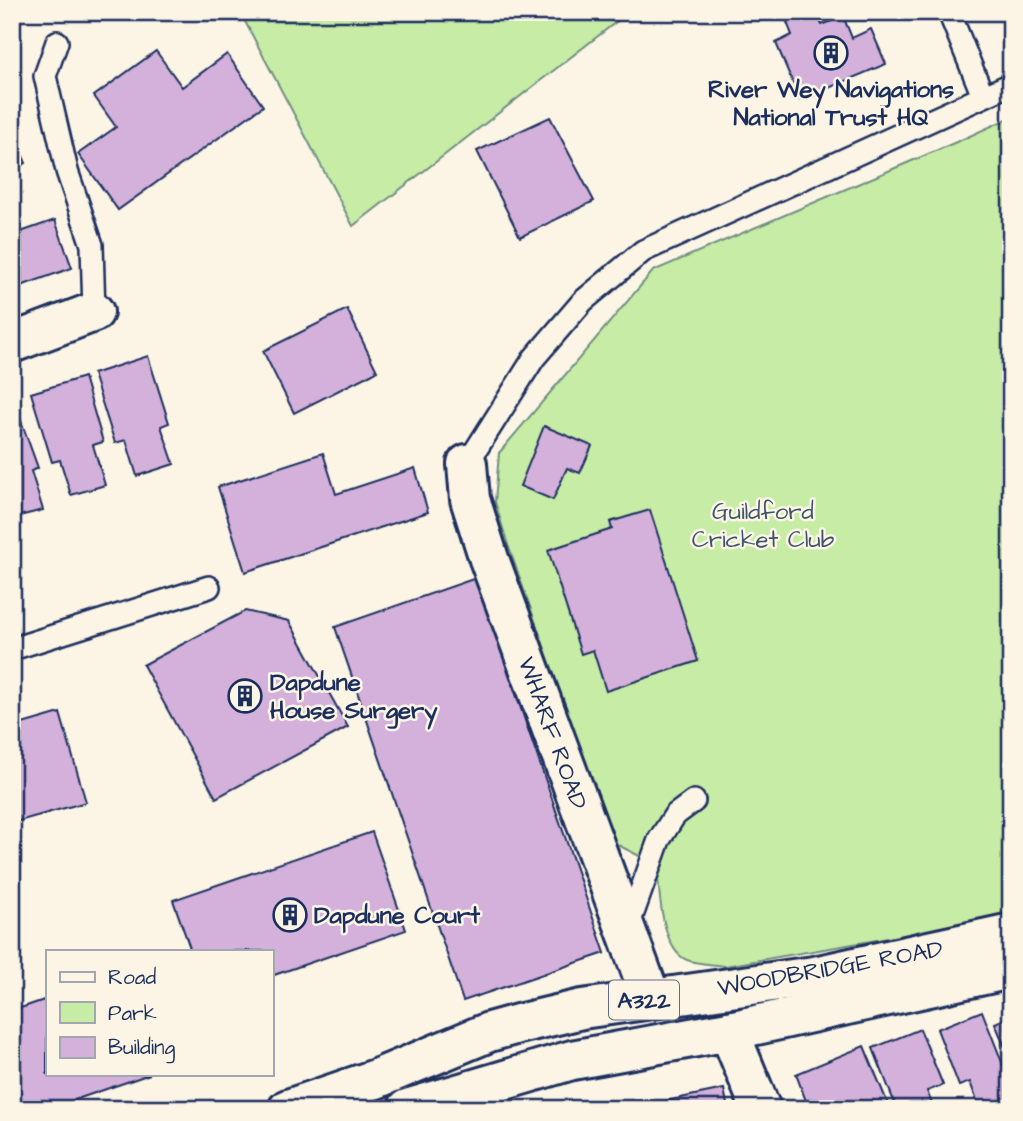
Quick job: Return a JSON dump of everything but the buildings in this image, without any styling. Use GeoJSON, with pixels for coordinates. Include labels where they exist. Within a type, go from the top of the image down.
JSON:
{"type":"FeatureCollection","features":[{"type":"Feature","properties":{"kind":"main road"},"geometry":{"type":"LineString","coordinates":[[12,343],[94,312]]}},
{"type":"Feature","properties":{"kind":"main road","name":"WHARF ROAD"},"geometry":{"type":"LineString","coordinates":[[467,464],[470,499],[489,559],[651,998]]}},
{"type":"Feature","properties":{"kind":"main road","name":"WOODBRIDGE ROAD"},"geometry":{"type":"LineString","coordinates":[[288,1109],[376,1079],[489,1032],[582,1009],[814,976],[1011,933]]}},
{"type":"Feature","properties":{"kind":"main road","name":"WOODBRIDGE ROAD"},"geometry":{"type":"LineString","coordinates":[[407,1109],[572,1060],[729,1031],[1011,970]]}},
{"type":"Feature","properties":{"kind":"main road"},"geometry":{"type":"LineString","coordinates":[[729,1031],[761,1109]]}},
{"type":"Feature","properties":{"kind":"lane"},"geometry":{"type":"LineString","coordinates":[[949,12],[982,96]]}},
{"type":"Feature","properties":{"kind":"lane"},"geometry":{"type":"LineString","coordinates":[[57,42],[45,76],[67,172],[92,246],[94,312]]}},
{"type":"Feature","properties":{"kind":"lane"},"geometry":{"type":"LineString","coordinates":[[467,464],[534,359],[583,301],[643,251],[1011,84]]}},
{"type":"Feature","properties":{"kind":"lane"},"geometry":{"type":"LineString","coordinates":[[12,649],[209,587]]}},
{"type":"Feature","properties":{"kind":"lane"},"geometry":{"type":"LineString","coordinates":[[626,932],[659,839],[675,815],[694,801]]}},
{"type":"Feature","properties":{"kind":"green space"},"geometry":{"type":"Polygon","coordinates":[[[240,12],[629,12],[353,226],[240,12]]]}},
{"type":"Feature","properties":{"kind":"green space","name":"Guildford Cricket Club"},"geometry":{"type":"Polygon","coordinates":[[[1011,117],[1011,917],[725,966],[687,960],[678,954],[667,932],[657,865],[614,843],[495,502],[499,453],[653,271],[1011,117]]]}},
{"type":"Feature","properties":{"kind":"place","name":"River Wey Navigations National Trust HQ"},"geometry":{"type":"Point","coordinates":[831,53]}},
{"type":"Feature","properties":{"kind":"place","name":"Dapdune House Surgery"},"geometry":{"type":"Point","coordinates":[245,696]}},
{"type":"Feature","properties":{"kind":"place","name":"Dapdune Court"},"geometry":{"type":"Point","coordinates":[290,915]}}]}
